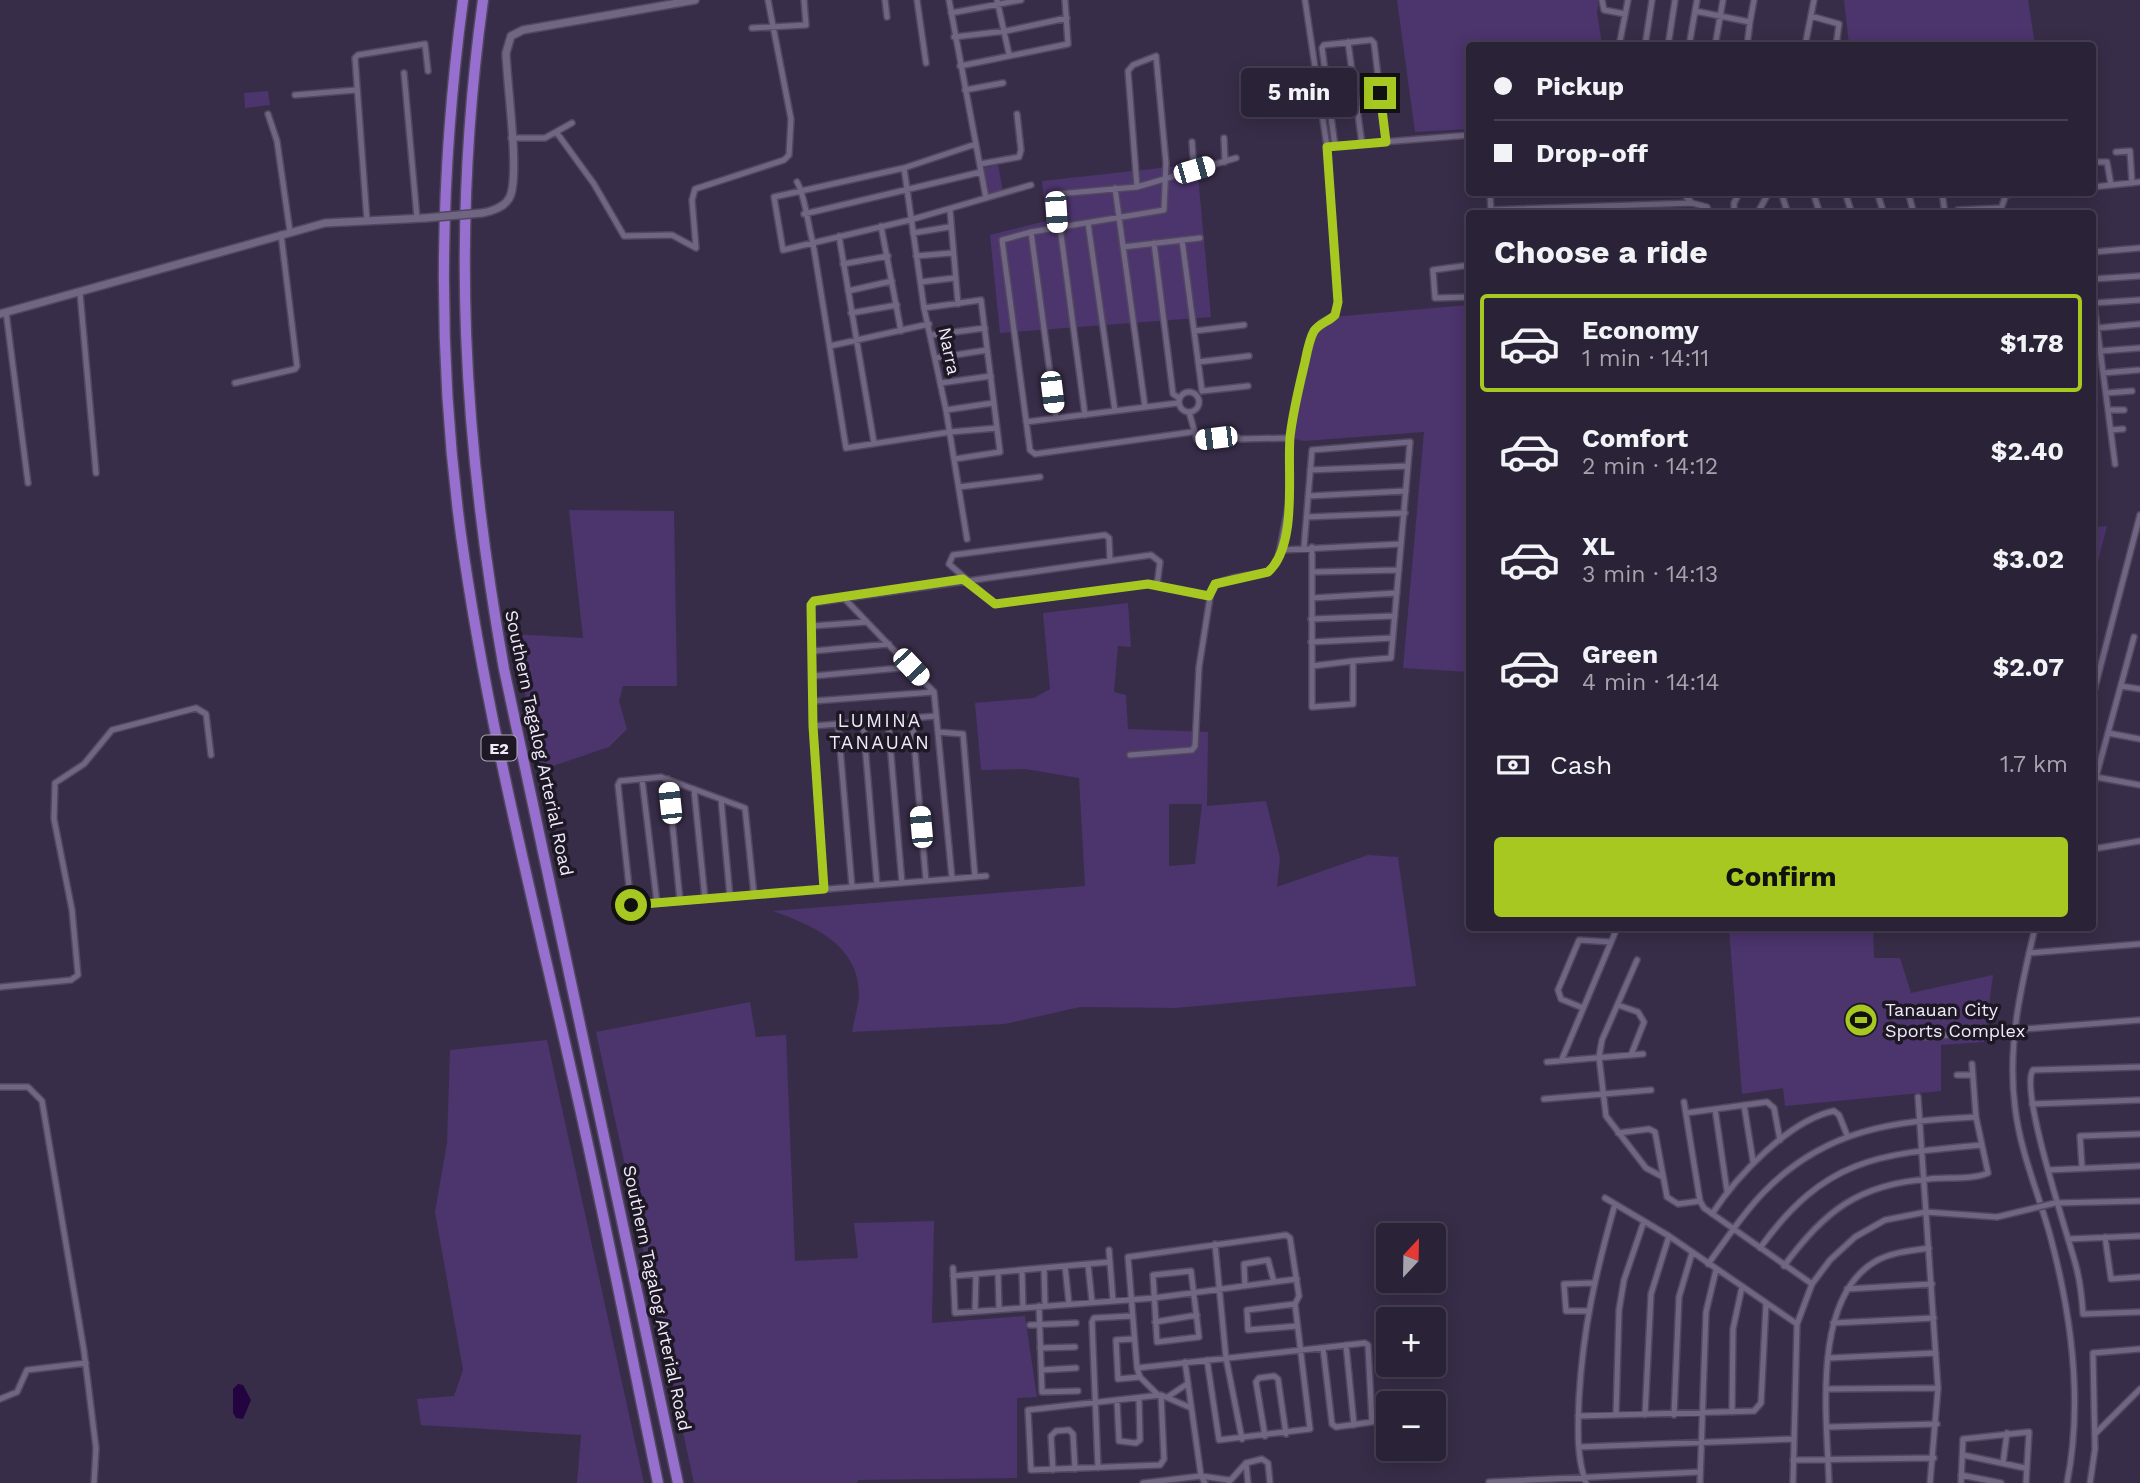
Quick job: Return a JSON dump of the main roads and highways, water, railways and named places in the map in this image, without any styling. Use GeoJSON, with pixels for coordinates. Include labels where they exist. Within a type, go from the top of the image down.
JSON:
{"type":"FeatureCollection","features":[{"type":"Feature","properties":{"kind":"highway","name":"Southern Tagalog Arterial Road"},"geometry":{"type":"LineString","coordinates":[[463,0],[448,139],[444,225],[446,363],[461,532],[498,745],[572,1070],[658,1483]]}},
{"type":"Feature","properties":{"kind":"highway","name":"Southern Tagalog Arterial Road"},"geometry":{"type":"LineString","coordinates":[[483,0],[475,60],[463,229],[465,365],[481,533],[504,669],[678,1483]]}},
{"type":"Feature","properties":{"kind":"place","name":"Tanauan City Sports Complex"},"geometry":{"type":"Point","coordinates":[1861,1020]}},
{"type":"Feature","properties":{"kind":"district","name":"LUMINA TANAUAN"},"geometry":{"type":"Point","coordinates":[880,731]}}]}
